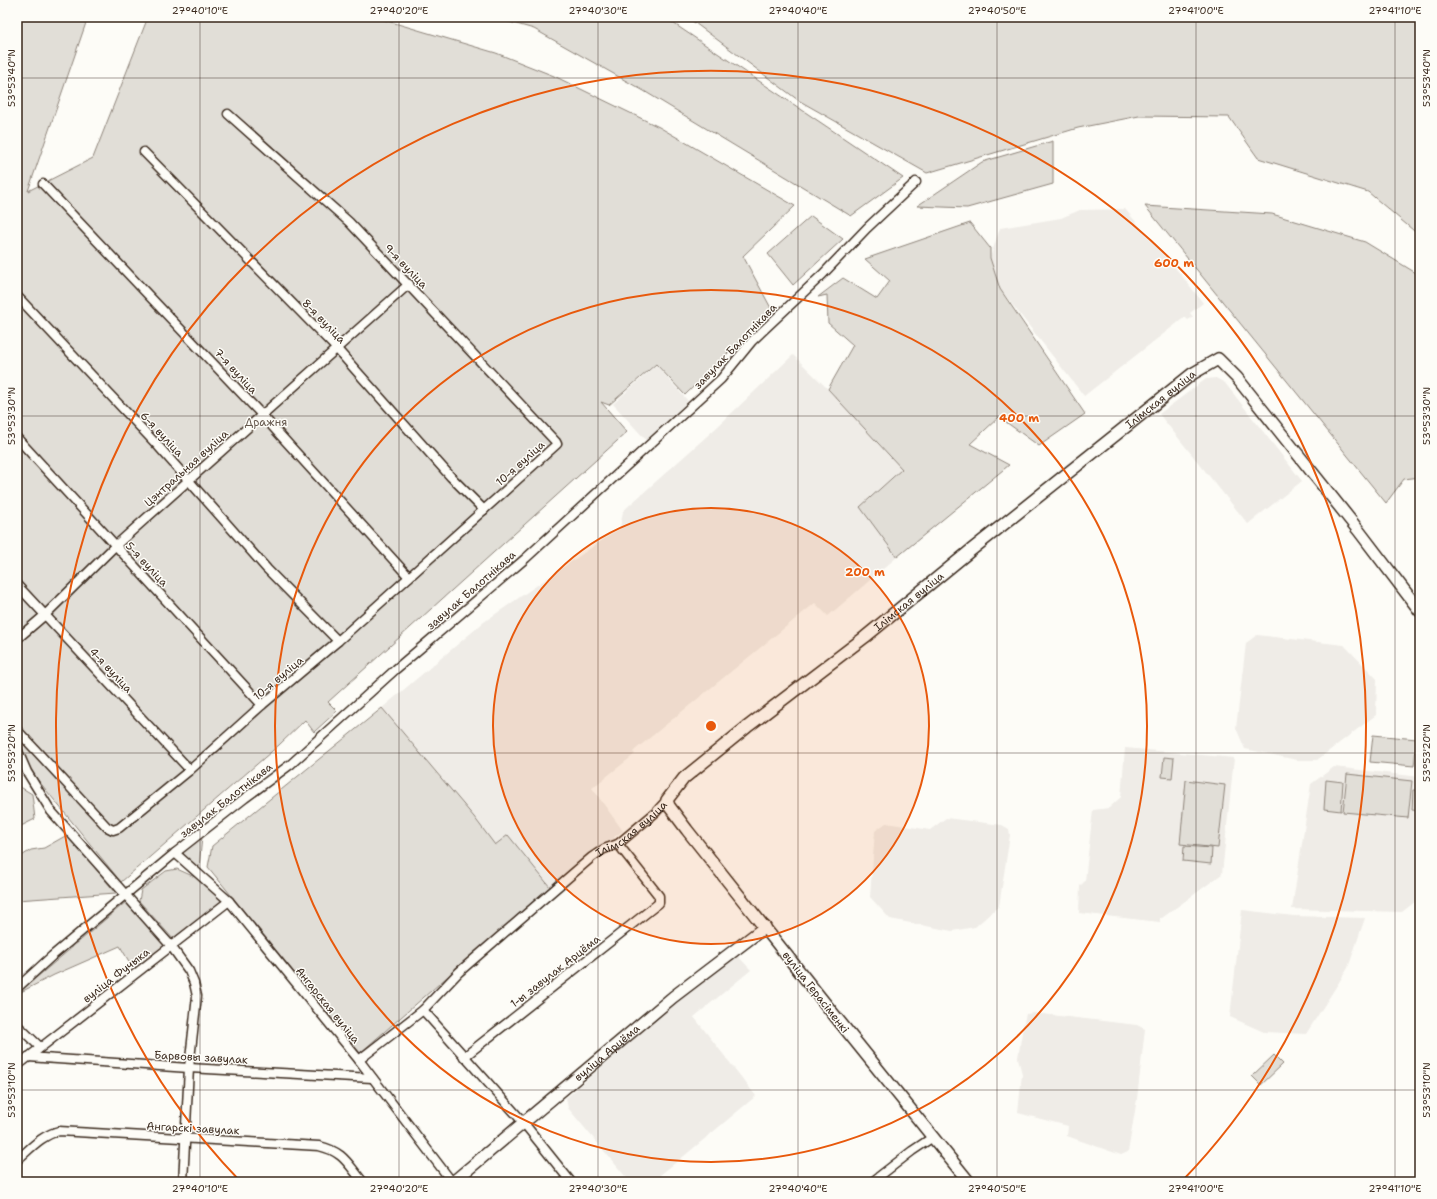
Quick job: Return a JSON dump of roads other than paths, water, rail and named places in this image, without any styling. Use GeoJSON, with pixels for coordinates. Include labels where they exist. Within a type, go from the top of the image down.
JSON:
{"type":"FeatureCollection","features":[{"type":"Feature","properties":{"kind":"street","name":"9-я вуліца"},"geometry":{"type":"LineString","coordinates":[[228,114],[349,222],[556,442],[556,444]]}},
{"type":"Feature","properties":{"kind":"street","name":"8-я вуліца"},"geometry":{"type":"LineString","coordinates":[[144,152],[336,348],[445,471],[484,510]]}},
{"type":"Feature","properties":{"kind":"street","name":"завулак Балотнікава"},"geometry":{"type":"LineString","coordinates":[[17,988],[52,956],[175,853],[291,764],[396,669],[526,558],[721,379],[757,337],[824,274],[867,228],[916,182]]}},
{"type":"Feature","properties":{"kind":"street","name":"7-я вуліца"},"geometry":{"type":"LineString","coordinates":[[43,184],[262,415],[409,577]]}},
{"type":"Feature","properties":{"kind":"street","name":"Цэнтральная вуліца"},"geometry":{"type":"LineString","coordinates":[[17,639],[45,615],[115,546],[408,284]]}},
{"type":"Feature","properties":{"kind":"street","name":"6-я вуліца"},"geometry":{"type":"LineString","coordinates":[[17,296],[160,447],[267,568],[338,641]]}},
{"type":"Feature","properties":{"kind":"street","name":"Ілімская вуліца"},"geometry":{"type":"LineString","coordinates":[[359,1060],[423,1010],[459,972],[592,857],[604,849],[618,844],[656,812],[684,778],[746,727],[864,637],[1192,374],[1218,359],[1236,378],[1420,611]]}},
{"type":"Feature","properties":{"kind":"street","name":"5-я вуліца"},"geometry":{"type":"LineString","coordinates":[[17,438],[262,705]]}},
{"type":"Feature","properties":{"kind":"street","name":"10-я вуліца"},"geometry":{"type":"LineString","coordinates":[[17,730],[107,827],[113,830],[119,828],[190,770],[262,705],[338,641],[556,444]]}},
{"type":"Feature","properties":{"kind":"street","name":"4-я вуліца"},"geometry":{"type":"LineString","coordinates":[[17,585],[190,770]]}},
{"type":"Feature","properties":{"kind":"street"},"geometry":{"type":"LineString","coordinates":[[17,749],[27,772],[51,811],[171,946],[189,971],[194,983],[197,996],[189,1068],[183,1182]]}},
{"type":"Feature","properties":{"kind":"street","name":"вуліца Герасіменкі"},"geometry":{"type":"LineString","coordinates":[[667,800],[669,806],[835,1016],[969,1182]]}},
{"type":"Feature","properties":{"kind":"street","name":"1-ы завулак Арцёма"},"geometry":{"type":"LineString","coordinates":[[464,1057],[659,903],[659,896],[618,844]]}},
{"type":"Feature","properties":{"kind":"street","name":"Ангарская вуліца"},"geometry":{"type":"LineString","coordinates":[[175,853],[229,900],[359,1060],[452,1182]]}},
{"type":"Feature","properties":{"kind":"street","name":"вуліца Фучыка"},"geometry":{"type":"LineString","coordinates":[[17,1066],[229,900]]}},
{"type":"Feature","properties":{"kind":"street","name":"вуліца Арцёма"},"geometry":{"type":"LineString","coordinates":[[452,1182],[673,997],[765,926]]}},
{"type":"Feature","properties":{"kind":"street"},"geometry":{"type":"LineString","coordinates":[[423,1010],[523,1122],[571,1182]]}},
{"type":"Feature","properties":{"kind":"street"},"geometry":{"type":"LineString","coordinates":[[17,1025],[40,1047]]}},
{"type":"Feature","properties":{"kind":"street","name":"Барвовы завулак"},"geometry":{"type":"LineString","coordinates":[[28,1057],[372,1078]]}},
{"type":"Feature","properties":{"kind":"street","name":"Ангарскі завулак"},"geometry":{"type":"LineString","coordinates":[[17,1160],[43,1138],[51,1133],[59,1131],[318,1146],[331,1149],[341,1155],[363,1182]]}},
{"type":"Feature","properties":{"kind":"street"},"geometry":{"type":"LineString","coordinates":[[872,1182],[912,1151],[933,1137]]}},
{"type":"Feature","properties":{"kind":"park label","name":"Дражня"},"geometry":{"type":"Point","coordinates":[266,422]}}]}
